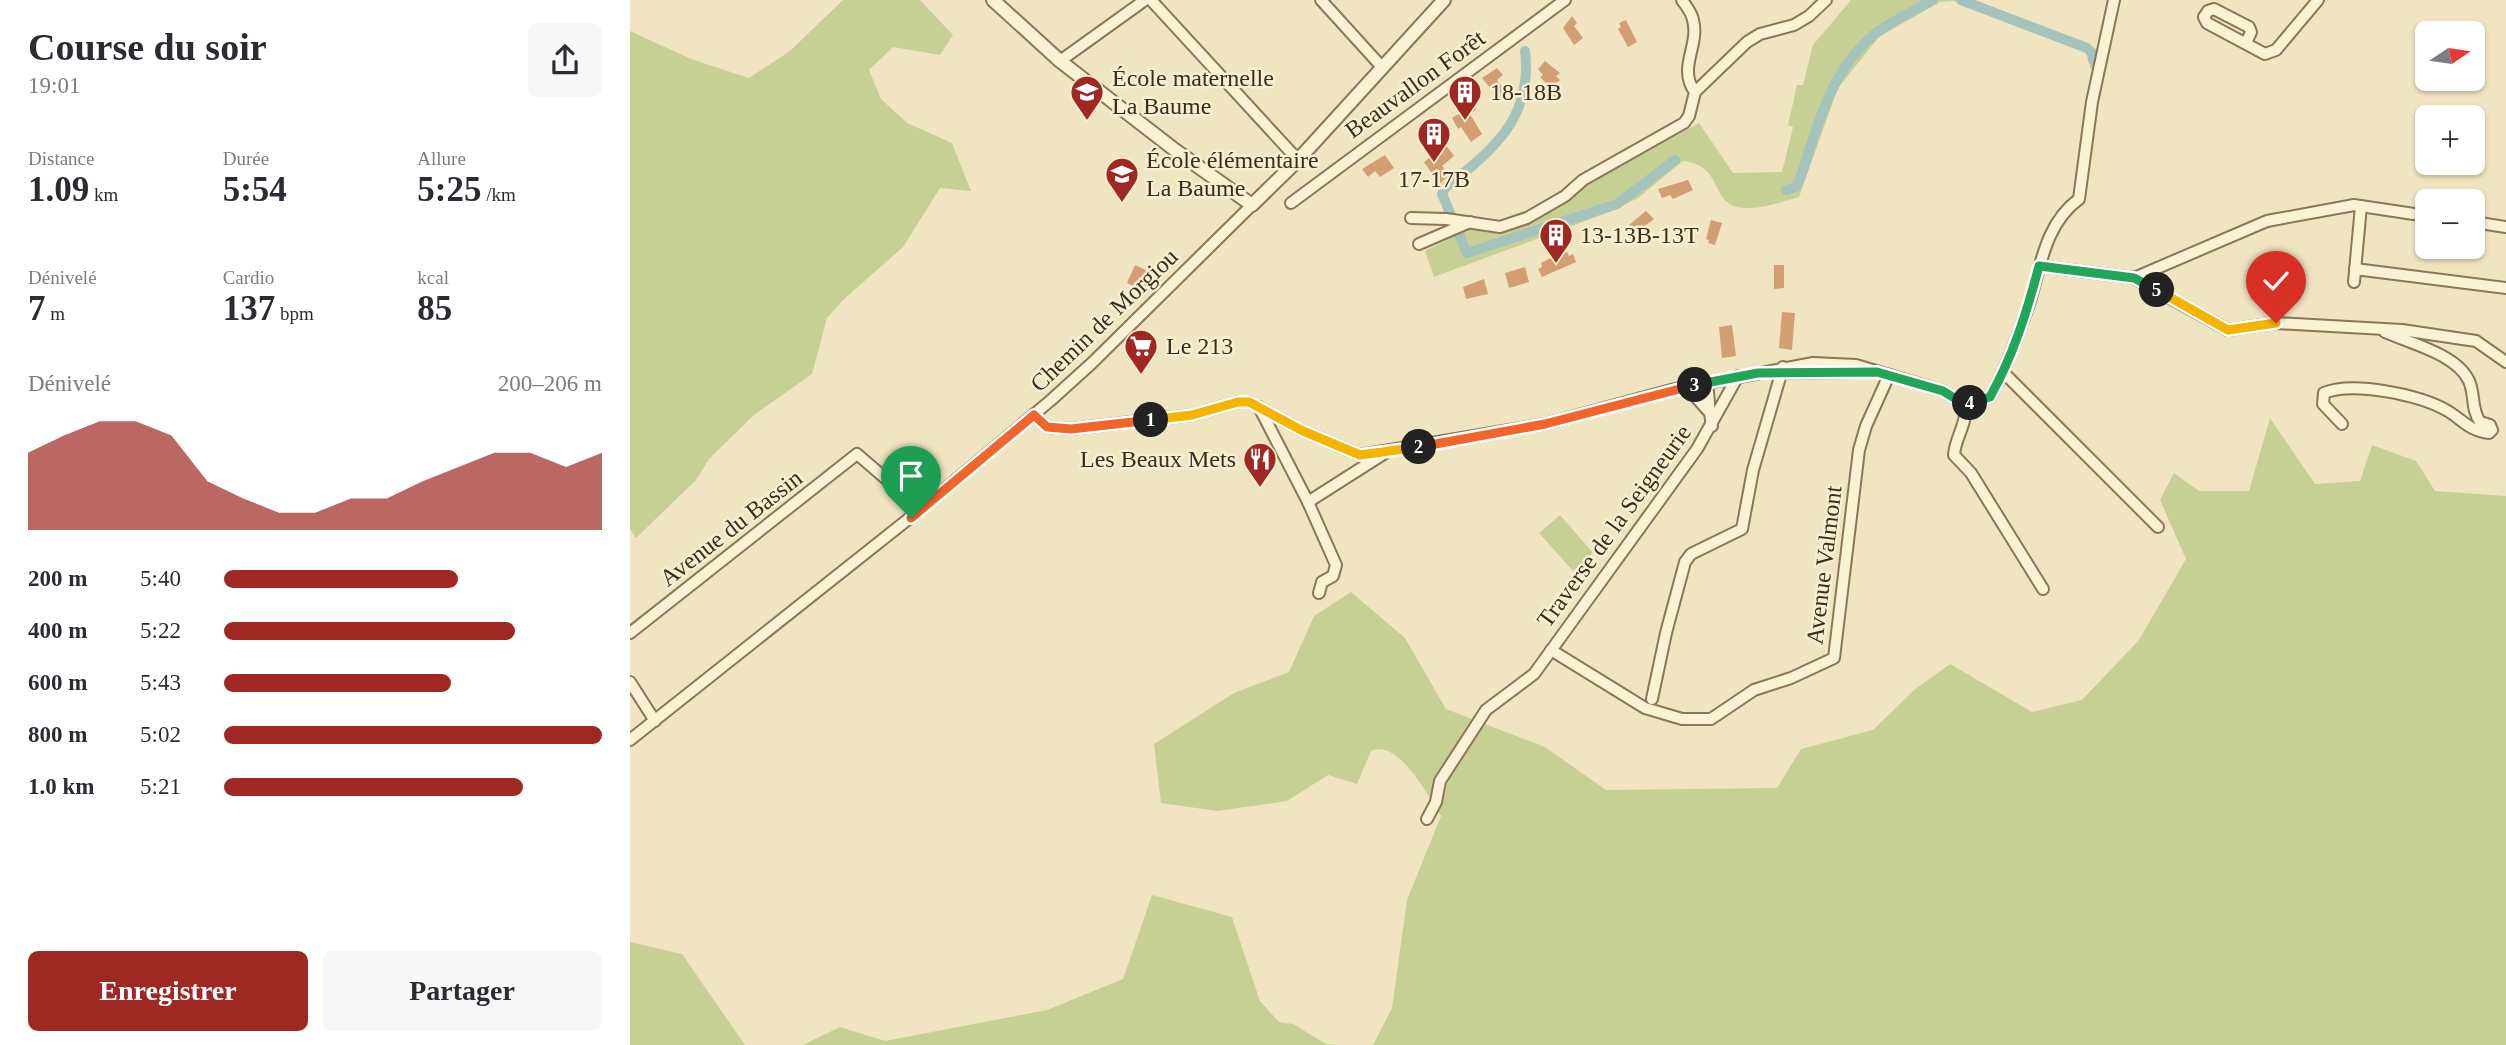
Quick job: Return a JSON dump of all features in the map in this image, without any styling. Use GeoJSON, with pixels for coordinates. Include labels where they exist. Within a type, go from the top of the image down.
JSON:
{"type":"FeatureCollection","features":[{"type":"Feature","properties":{"kind":"street"},"geometry":{"type":"LineString","coordinates":[[993,0],[1060,61],[1175,150],[1252,205]]}},
{"type":"Feature","properties":{"kind":"street"},"geometry":{"type":"LineString","coordinates":[[1060,61],[1145,0]]}},
{"type":"Feature","properties":{"kind":"street"},"geometry":{"type":"LineString","coordinates":[[1151,0],[1298,160]]}},
{"type":"Feature","properties":{"kind":"street"},"geometry":{"type":"LineString","coordinates":[[1321,0],[1381,66]]}},
{"type":"Feature","properties":{"kind":"street","name":"Chemin de Morgiou"},"geometry":{"type":"LineString","coordinates":[[630,740],[921,509],[1093,363],[1298,160],[1444,0]]}},
{"type":"Feature","properties":{"kind":"street","name":"Beauvallon Forêt"},"geometry":{"type":"LineString","coordinates":[[1292,203],[1565,0]]}},
{"type":"Feature","properties":{"kind":"street"},"geometry":{"type":"LineString","coordinates":[[1682,0],[1694,22],[1686,68],[1688,83],[1695,92]]}},
{"type":"Feature","properties":{"kind":"street"},"geometry":{"type":"LineString","coordinates":[[1411,218],[1500,227],[1527,218],[1556,202],[1583,180],[1684,123],[1689,116],[1695,92],[1754,37],[1794,25],[1809,16],[1826,0]]}},
{"type":"Feature","properties":{"kind":"street"},"geometry":{"type":"LineString","coordinates":[[2043,589],[1971,473],[1954,455],[1955,445],[1965,421],[1964,404],[1990,397],[2004,373],[2031,299],[2046,241],[2072,204],[2079,199],[2092,102],[2114,0]]}},
{"type":"Feature","properties":{"kind":"street"},"geometry":{"type":"LineString","coordinates":[[2246,43],[2265,54],[2274,52],[2318,0]]}},
{"type":"Feature","properties":{"kind":"street"},"geometry":{"type":"LineString","coordinates":[[2134,278],[2267,221],[2354,205],[2415,214]]}},
{"type":"Feature","properties":{"kind":"street"},"geometry":{"type":"LineString","coordinates":[[2354,282],[2361,206]]}},
{"type":"Feature","properties":{"kind":"street"},"geometry":{"type":"LineString","coordinates":[[1419,244],[1471,222]]}},
{"type":"Feature","properties":{"kind":"street"},"geometry":{"type":"LineString","coordinates":[[2485,224],[2506,227]]}},
{"type":"Feature","properties":{"kind":"street"},"geometry":{"type":"LineString","coordinates":[[2039,266],[2134,278],[2228,330],[2276,323],[2376,328],[2476,341],[2506,362]]}},
{"type":"Feature","properties":{"kind":"street"},"geometry":{"type":"LineString","coordinates":[[2355,269],[2506,288]]}},
{"type":"Feature","properties":{"kind":"street"},"geometry":{"type":"LineString","coordinates":[[2342,424],[2323,404],[2324,393],[2363,390],[2409,396],[2445,410],[2472,430],[2489,433],[2492,430],[2490,425],[2480,422],[2475,415],[2469,381],[2448,359],[2376,328]]}},
{"type":"Feature","properties":{"kind":"street","name":"Traverse de la Seigneurie"},"geometry":{"type":"LineString","coordinates":[[1710,413],[1687,387],[1813,363],[1856,365],[1943,391],[1964,404]]}},
{"type":"Feature","properties":{"kind":"street"},"geometry":{"type":"LineString","coordinates":[[1648,704],[1685,562],[1691,554],[1742,529],[1753,470],[1783,370]]}},
{"type":"Feature","properties":{"kind":"street"},"geometry":{"type":"LineString","coordinates":[[2004,373],[2158,527]]}},
{"type":"Feature","properties":{"kind":"street","name":"Avenue Valmont"},"geometry":{"type":"LineString","coordinates":[[1551,650],[1662,714],[1682,719],[1711,719],[1754,690],[1791,678],[1835,658],[1859,450],[1883,374]]}},
{"type":"Feature","properties":{"kind":"street","name":"Traverse de la Seigneurie"},"geometry":{"type":"LineString","coordinates":[[1427,818],[1436,802],[1440,781],[1486,710],[1534,674],[1712,426],[1738,376]]}},
{"type":"Feature","properties":{"kind":"street","name":"Traverse de la Seigneurie"},"geometry":{"type":"LineString","coordinates":[[1707,382],[1712,426]]}},
{"type":"Feature","properties":{"kind":"street"},"geometry":{"type":"LineString","coordinates":[[1034,415],[1047,427],[1071,429],[1192,415],[1238,402],[1249,402],[1360,455],[1545,424],[1687,387]]}},
{"type":"Feature","properties":{"kind":"street"},"geometry":{"type":"LineString","coordinates":[[1259,407],[1308,502],[1336,565],[1333,576],[1322,583],[1319,593]]}},
{"type":"Feature","properties":{"kind":"street"},"geometry":{"type":"LineString","coordinates":[[1308,502],[1388,452]]}},
{"type":"Feature","properties":{"kind":"street","name":"Avenue du Bassin"},"geometry":{"type":"LineString","coordinates":[[630,633],[857,454],[921,509]]}},
{"type":"Feature","properties":{"kind":"street"},"geometry":{"type":"LineString","coordinates":[[630,682],[655,721]]}},
{"type":"Feature","properties":{"kind":"green space"},"geometry":{"type":"Polygon","coordinates":[[[843,0],[920,0],[953,35],[940,55],[893,47],[869,70],[881,99],[907,123],[952,143],[971,191],[940,188],[903,247],[843,300],[827,318],[812,374],[754,415],[709,459],[696,480],[636,538],[630,529],[630,31],[691,59],[749,78],[790,51],[843,0]]]}},
{"type":"Feature","properties":{"kind":"green space"},"geometry":{"type":"Polygon","coordinates":[[[1851,0],[1969,0],[2100,51],[2096,72],[2090,68],[2088,52],[1953,1],[1940,2],[1879,37],[1838,88],[1799,197],[1762,207],[1736,207],[1721,195],[1706,171],[1683,161],[1638,198],[1612,211],[1434,277],[1425,251],[1470,228],[1499,234],[1564,204],[1587,185],[1699,123],[1733,173],[1782,172],[1793,127],[1788,125],[1797,85],[1803,85],[1813,45],[1851,0]]]}},
{"type":"Feature","properties":{"kind":"green space"},"geometry":{"type":"Polygon","coordinates":[[[2270,418],[2315,484],[2360,481],[2372,445],[2416,461],[2435,491],[2506,496],[2506,1045],[1373,1045],[1392,1008],[1407,900],[1441,816],[1412,772],[1392,753],[1371,751],[1357,784],[1328,775],[1287,801],[1217,811],[1161,803],[1154,744],[1234,693],[1289,672],[1314,616],[1351,592],[1405,638],[1446,709],[1545,747],[1606,790],[1777,788],[1801,749],[1873,730],[1914,690],[1950,664],[2032,712],[2082,700],[2139,640],[2186,559],[2160,500],[2174,473],[2199,491],[2249,491],[2270,418]]]}},
{"type":"Feature","properties":{"kind":"green space"},"geometry":{"type":"Polygon","coordinates":[[[1560,515],[1593,553],[1573,571],[1539,533],[1560,515]]]}},
{"type":"Feature","properties":{"kind":"green space"},"geometry":{"type":"Polygon","coordinates":[[[1152,895],[1232,917],[1260,1001],[1279,1022],[1293,1024],[1326,1044],[1337,1045],[803,1045],[840,1027],[885,1041],[1047,1010],[1123,979],[1152,895]]]}},
{"type":"Feature","properties":{"kind":"green space"},"geometry":{"type":"Polygon","coordinates":[[[630,942],[682,954],[745,1045],[630,1045],[630,942]]]}},
{"type":"Feature","properties":{"kind":"building"},"geometry":{"type":"Polygon","coordinates":[[[1572,16],[1577,23],[1574,26],[1583,38],[1574,45],[1563,28],[1572,16]]]}},
{"type":"Feature","properties":{"kind":"building"},"geometry":{"type":"Polygon","coordinates":[[[1626,20],[1637,42],[1628,47],[1618,29],[1621,27],[1619,23],[1626,20]]]}},
{"type":"Feature","properties":{"kind":"building"},"geometry":{"type":"Polygon","coordinates":[[[1545,61],[1560,73],[1556,76],[1560,80],[1553,86],[1559,92],[1550,102],[1540,91],[1547,84],[1540,77],[1543,75],[1538,69],[1545,61]]]}},
{"type":"Feature","properties":{"kind":"building"},"geometry":{"type":"Polygon","coordinates":[[[1497,68],[1503,75],[1497,80],[1507,93],[1499,99],[1482,78],[1497,68]]]}},
{"type":"Feature","properties":{"kind":"building","name":"18-18B"},"geometry":{"type":"Polygon","coordinates":[[[1469,99],[1476,110],[1470,114],[1482,134],[1471,142],[1461,127],[1458,129],[1452,118],[1466,109],[1463,103],[1469,99]]]}},
{"type":"Feature","properties":{"kind":"building","name":"17-17B"},"geometry":{"type":"Polygon","coordinates":[[[1446,145],[1454,156],[1442,166],[1449,176],[1439,184],[1424,162],[1446,145]]]}},
{"type":"Feature","properties":{"kind":"building"},"geometry":{"type":"Polygon","coordinates":[[[1385,155],[1394,168],[1380,177],[1375,171],[1368,177],[1362,169],[1385,155]]]}},
{"type":"Feature","properties":{"kind":"building"},"geometry":{"type":"Polygon","coordinates":[[[1688,180],[1693,190],[1673,199],[1670,195],[1662,198],[1658,189],[1688,180]]]}},
{"type":"Feature","properties":{"kind":"building"},"geometry":{"type":"Polygon","coordinates":[[[1646,211],[1654,219],[1637,232],[1629,225],[1646,211]]]}},
{"type":"Feature","properties":{"kind":"building"},"geometry":{"type":"Polygon","coordinates":[[[1711,220],[1722,223],[1715,245],[1708,243],[1709,240],[1706,239],[1711,220]]]}},
{"type":"Feature","properties":{"kind":"building","name":"13-13B-13T"},"geometry":{"type":"Polygon","coordinates":[[[1567,252],[1569,256],[1573,254],[1576,262],[1542,277],[1538,269],[1542,267],[1541,263],[1567,252]]]}},
{"type":"Feature","properties":{"kind":"building"},"geometry":{"type":"Polygon","coordinates":[[[1135,265],[1152,273],[1144,291],[1127,283],[1135,265]]]}},
{"type":"Feature","properties":{"kind":"building"},"geometry":{"type":"Polygon","coordinates":[[[1774,265],[1784,265],[1784,288],[1774,289],[1774,265]]]}},
{"type":"Feature","properties":{"kind":"building"},"geometry":{"type":"Polygon","coordinates":[[[1525,267],[1529,282],[1509,288],[1505,273],[1525,267]]]}},
{"type":"Feature","properties":{"kind":"building"},"geometry":{"type":"Polygon","coordinates":[[[1484,279],[1488,294],[1466,299],[1463,287],[1484,279]]]}},
{"type":"Feature","properties":{"kind":"building"},"geometry":{"type":"Polygon","coordinates":[[[1782,312],[1795,313],[1792,350],[1779,348],[1782,312]]]}},
{"type":"Feature","properties":{"kind":"building"},"geometry":{"type":"Polygon","coordinates":[[[1732,325],[1736,356],[1722,358],[1719,327],[1732,325]]]}},
{"type":"Feature","properties":{"kind":"waterway"},"geometry":{"type":"LineString","coordinates":[[1786,190],[1796,187],[1828,98],[1848,63],[1876,33],[1933,0]]}},
{"type":"Feature","properties":{"kind":"waterway"},"geometry":{"type":"LineString","coordinates":[[1961,0],[2087,48],[2092,53],[2093,60]]}},
{"type":"Feature","properties":{"kind":"waterway"},"geometry":{"type":"LineString","coordinates":[[1525,51],[1526,75],[1516,114],[1494,146],[1445,188],[1442,194],[1467,253],[1617,204],[1675,160]]}},
{"type":"Feature","properties":{"kind":"place","name":"École maternelle La Baume"},"geometry":{"type":"Point","coordinates":[1087,122]}},
{"type":"Feature","properties":{"kind":"place","name":"18-18B"},"geometry":{"type":"Point","coordinates":[1465,122]}},
{"type":"Feature","properties":{"kind":"place","name":"17-17B"},"geometry":{"type":"Point","coordinates":[1434,164]}},
{"type":"Feature","properties":{"kind":"place","name":"École élémentaire La Baume"},"geometry":{"type":"Point","coordinates":[1122,204]}},
{"type":"Feature","properties":{"kind":"place","name":"13-13B-13T"},"geometry":{"type":"Point","coordinates":[1556,265]}},
{"type":"Feature","properties":{"kind":"place","name":"Le 213"},"geometry":{"type":"Point","coordinates":[1141,376]}},
{"type":"Feature","properties":{"kind":"place","name":"Les Beaux Mets"},"geometry":{"type":"Point","coordinates":[1260,489]}},
{"type":"Feature","properties":{"kind":"route"},"geometry":{"type":"LineString","coordinates":[[911,518],[1034,415],[1047,427],[1071,429],[1192,415],[1238,402],[1249,402],[1303,431],[1360,455],[1545,424],[1667,391],[1758,373],[1877,372],[1943,391],[1964,404],[1985,400],[1990,397],[2004,373],[2031,299],[2039,266],[2134,278],[2228,330],[2276,323]]}}]}
